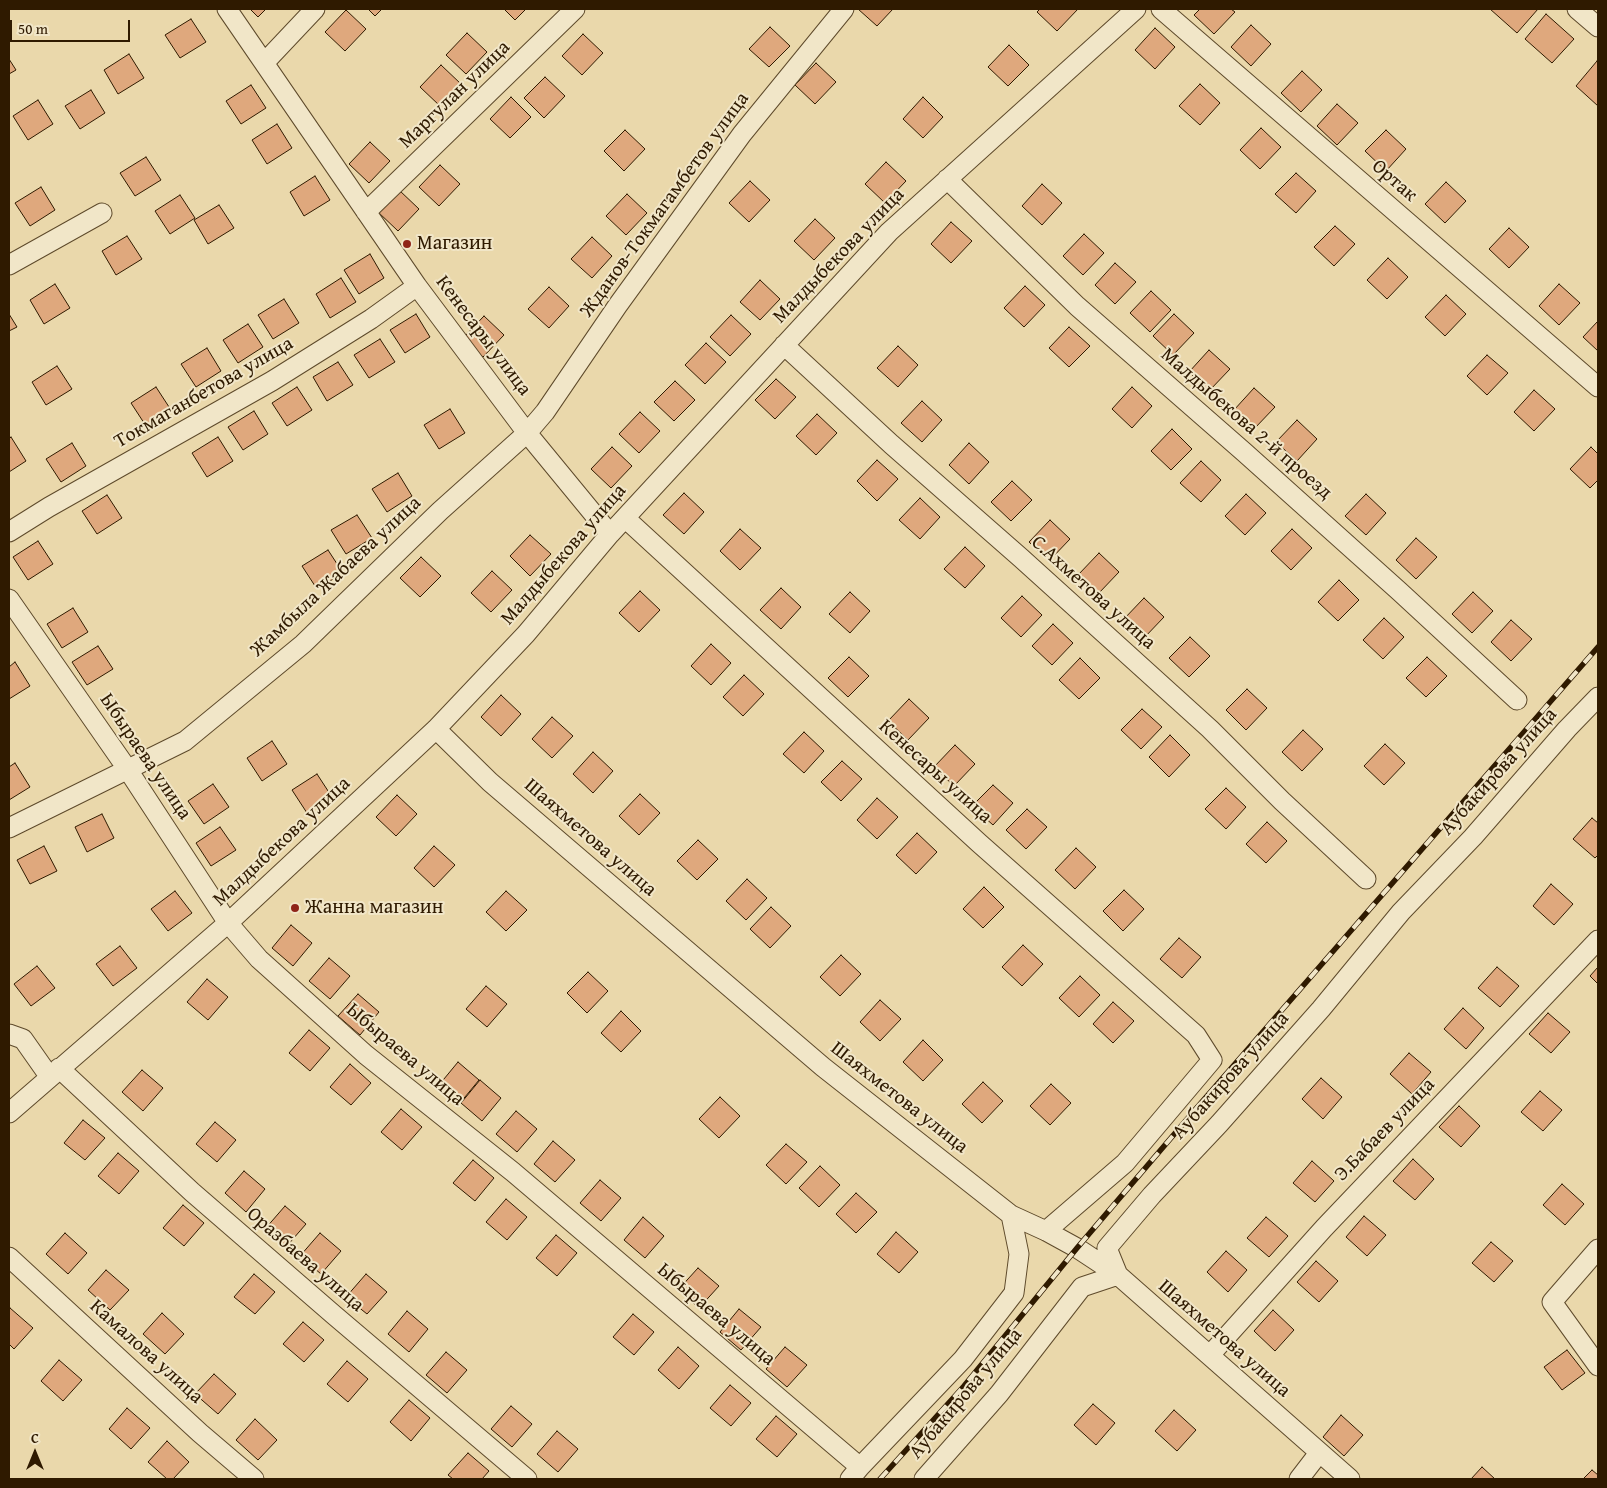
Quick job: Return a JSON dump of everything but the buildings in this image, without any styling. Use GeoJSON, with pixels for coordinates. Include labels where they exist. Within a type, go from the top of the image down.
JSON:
{"type":"FeatureCollection","features":[{"type":"Feature","properties":{"kind":"street","name":"Кенесары улица"},"geometry":{"type":"LineString","coordinates":[[227,9],[417,286],[527,433],[610,534]]}},
{"type":"Feature","properties":{"kind":"street"},"geometry":{"type":"LineString","coordinates":[[265,62],[315,9]]}},
{"type":"Feature","properties":{"kind":"street","name":"Маргулан улица"},"geometry":{"type":"LineString","coordinates":[[366,212],[575,9]]}},
{"type":"Feature","properties":{"kind":"street","name":"Жданов-Токмагамбетов улица"},"geometry":{"type":"LineString","coordinates":[[527,433],[546,412],[618,305],[742,134],[844,9]]}},
{"type":"Feature","properties":{"kind":"street","name":"Малдыбекова улица"},"geometry":{"type":"LineString","coordinates":[[9,1113],[228,923],[436,729],[526,634],[610,534],[888,232],[1136,9]]}},
{"type":"Feature","properties":{"kind":"street","name":"Ортак"},"geometry":{"type":"LineString","coordinates":[[1161,9],[1598,387]]}},
{"type":"Feature","properties":{"kind":"street"},"geometry":{"type":"LineString","coordinates":[[1577,9],[1598,27]]}},
{"type":"Feature","properties":{"kind":"street","name":"Малдыбекова 2-й проезд"},"geometry":{"type":"LineString","coordinates":[[947,179],[1077,306],[1392,584],[1517,700]]}},
{"type":"Feature","properties":{"kind":"street"},"geometry":{"type":"LineString","coordinates":[[9,265],[102,213]]}},
{"type":"Feature","properties":{"kind":"street","name":"Токмаганбетова улица"},"geometry":{"type":"LineString","coordinates":[[9,532],[49,507],[272,382],[371,319],[417,286]]}},
{"type":"Feature","properties":{"kind":"street","name":"С.Ахметова улица"},"geometry":{"type":"LineString","coordinates":[[784,345],[1210,729],[1282,801],[1366,879]]}},
{"type":"Feature","properties":{"kind":"street","name":"Жамбыла Жабаева улица"},"geometry":{"type":"LineString","coordinates":[[9,828],[185,741],[303,644],[440,511],[527,433]]}},
{"type":"Feature","properties":{"kind":"street","name":"Кенесары улица"},"geometry":{"type":"LineString","coordinates":[[625,518],[979,843],[1196,1035],[1212,1060],[1125,1163],[1046,1231]]}},
{"type":"Feature","properties":{"kind":"street","name":"Ыбыраева улица"},"geometry":{"type":"LineString","coordinates":[[9,599],[128,770],[228,923],[259,959],[366,1054],[513,1172],[855,1473]]}},
{"type":"Feature","properties":{"kind":"street","name":"Аубакирова улица"},"geometry":{"type":"LineString","coordinates":[[924,1479],[999,1394],[1082,1287],[1118,1275],[1107,1248],[1152,1195],[1219,1124],[1321,1009],[1400,912],[1472,837],[1567,729],[1598,697]]}},
{"type":"Feature","properties":{"kind":"street","name":"Шаяхметова улица"},"geometry":{"type":"LineString","coordinates":[[436,729],[490,782],[823,1066],[1011,1215],[1078,1248],[1118,1275],[1350,1479]]}},
{"type":"Feature","properties":{"kind":"street","name":"Э.Бабаев улица"},"geometry":{"type":"LineString","coordinates":[[1210,1356],[1324,1228],[1598,940]]}},
{"type":"Feature","properties":{"kind":"street","name":"Оразбаева улица"},"geometry":{"type":"LineString","coordinates":[[9,1034],[23,1039],[54,1072],[334,1315],[527,1479]]}},
{"type":"Feature","properties":{"kind":"street"},"geometry":{"type":"LineString","coordinates":[[855,1473],[963,1360],[1014,1293],[1019,1254],[1011,1215]]}},
{"type":"Feature","properties":{"kind":"street"},"geometry":{"type":"LineString","coordinates":[[1598,1249],[1552,1302],[1598,1366]]}},
{"type":"Feature","properties":{"kind":"street","name":"Камалова улица"},"geometry":{"type":"LineString","coordinates":[[9,1257],[200,1433],[254,1479]]}},
{"type":"Feature","properties":{"kind":"street"},"geometry":{"type":"LineString","coordinates":[[1299,1479],[1320,1452]]}},
{"type":"Feature","properties":{"kind":"railway"},"geometry":{"type":"LineString","coordinates":[[880,1479],[964,1386],[1077,1248],[1194,1111],[1598,647]]}},
{"type":"Feature","properties":{"kind":"place","name":"Магазин"},"geometry":{"type":"Point","coordinates":[407,244]}},
{"type":"Feature","properties":{"kind":"place","name":"Жанна магазин"},"geometry":{"type":"Point","coordinates":[295,908]}}]}
